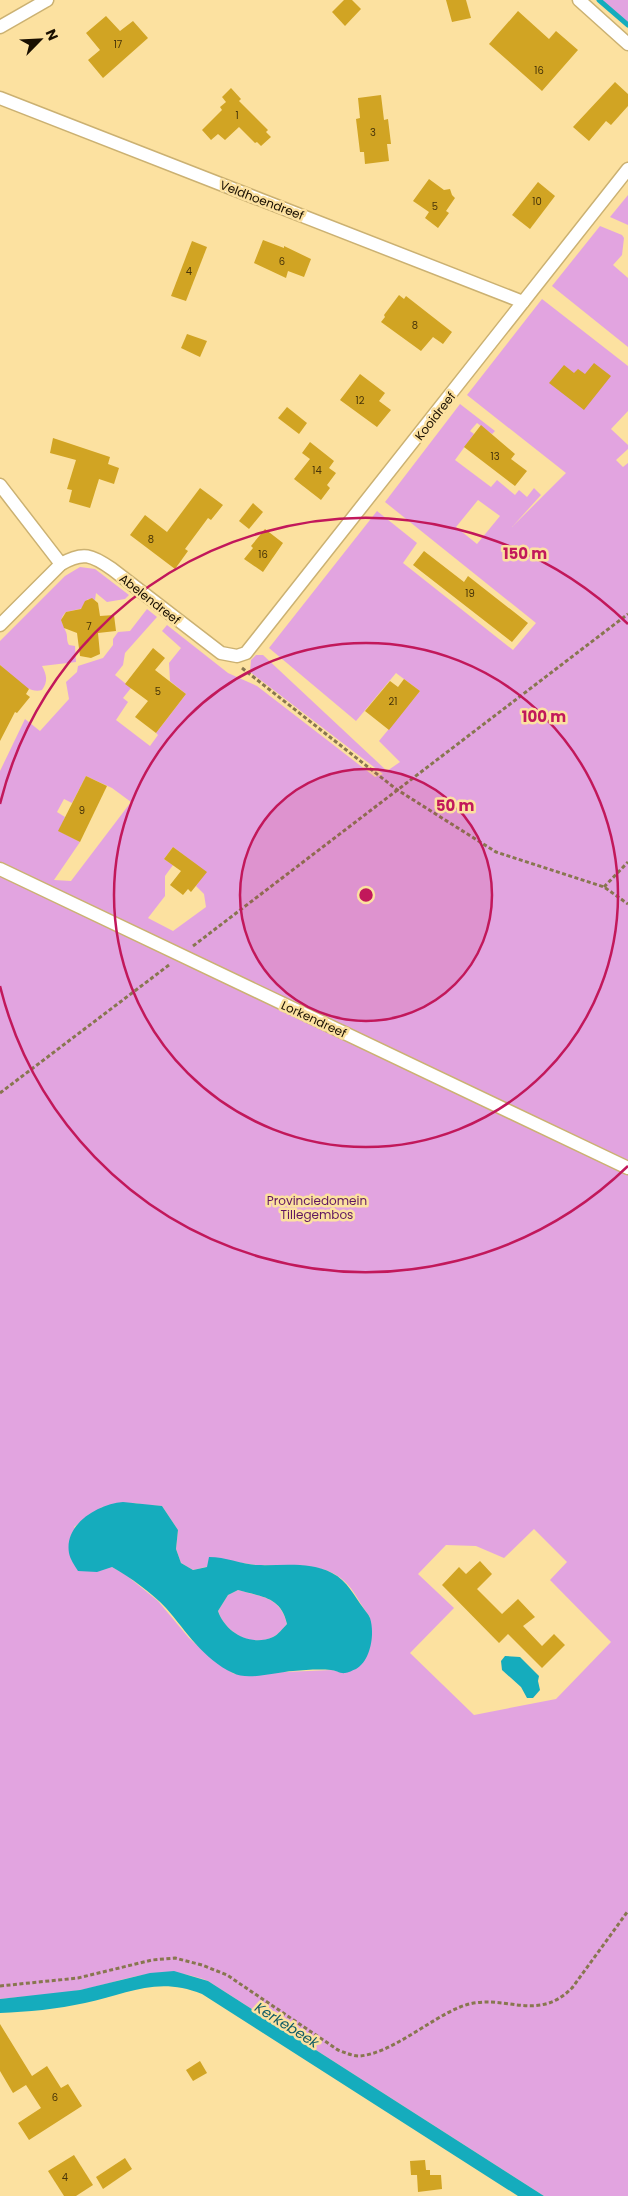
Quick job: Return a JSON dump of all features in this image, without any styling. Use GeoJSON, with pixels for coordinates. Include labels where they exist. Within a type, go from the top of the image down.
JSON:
{"type":"FeatureCollection","features":[{"type":"Feature","properties":{"kind":"street"},"geometry":{"type":"LineString","coordinates":[[0,27],[47,0]]}},
{"type":"Feature","properties":{"kind":"street"},"geometry":{"type":"LineString","coordinates":[[579,0],[628,44]]}},
{"type":"Feature","properties":{"kind":"street","name":"Veldhoendreef"},"geometry":{"type":"LineString","coordinates":[[0,98],[523,302]]}},
{"type":"Feature","properties":{"kind":"street","name":"Kooidreef"},"geometry":{"type":"LineString","coordinates":[[237,656],[246,654],[256,644],[628,169]]}},
{"type":"Feature","properties":{"kind":"street"},"geometry":{"type":"LineString","coordinates":[[0,485],[61,564]]}},
{"type":"Feature","properties":{"kind":"street","name":"Abelendreef"},"geometry":{"type":"LineString","coordinates":[[0,625],[61,564],[72,558],[86,555],[96,558],[221,653],[237,656]]}},
{"type":"Feature","properties":{"kind":"street","name":"Lorkendreef"},"geometry":{"type":"LineString","coordinates":[[0,869],[628,1168]]}},
{"type":"Feature","properties":{"kind":"path"},"geometry":{"type":"LineString","coordinates":[[0,1093],[396,789],[628,614]]}},
{"type":"Feature","properties":{"kind":"path"},"geometry":{"type":"LineString","coordinates":[[237,656],[241,667],[247,674],[396,789],[496,852],[604,887],[628,904]]}},
{"type":"Feature","properties":{"kind":"path"},"geometry":{"type":"LineString","coordinates":[[604,887],[628,862]]}},
{"type":"Feature","properties":{"kind":"path"},"geometry":{"type":"LineString","coordinates":[[0,1986],[78,1978],[152,1960],[175,1958],[202,1965],[227,1975],[338,2050],[349,2055],[359,2056],[370,2054],[392,2044],[458,2007],[471,2003],[487,2002],[542,2006],[552,2003],[572,1988],[628,1911]]}},
{"type":"Feature","properties":{"kind":"green space"},"geometry":{"type":"Polygon","coordinates":[[[602,0],[628,0],[628,22],[602,0]]]}},
{"type":"Feature","properties":{"kind":"green space"},"geometry":{"type":"Polygon","coordinates":[[[628,195],[628,225],[610,217],[628,195]]]}},
{"type":"Feature","properties":{"kind":"green space"},"geometry":{"type":"Polygon","coordinates":[[[600,226],[622,235],[624,238],[622,255],[613,265],[628,278],[628,347],[552,286],[600,226]]]}},
{"type":"Feature","properties":{"kind":"green space","name":"Provinciedomein Tillegembos"},"geometry":{"type":"Polygon","coordinates":[[[542,299],[628,366],[628,411],[611,429],[628,445],[628,449],[616,460],[623,467],[628,463],[628,2196],[544,2196],[208,1981],[174,1973],[158,1973],[70,1992],[0,1999],[0,771],[25,719],[40,731],[69,699],[66,682],[77,672],[78,666],[103,658],[113,645],[113,639],[118,632],[130,631],[147,609],[157,617],[125,653],[123,665],[115,675],[131,688],[123,698],[128,702],[116,720],[150,746],[158,735],[156,733],[186,694],[170,681],[169,663],[181,648],[162,631],[167,625],[228,673],[257,686],[375,777],[383,774],[250,672],[251,660],[256,655],[263,655],[387,771],[400,762],[379,741],[420,691],[396,673],[356,721],[269,648],[377,511],[417,543],[403,563],[513,650],[536,623],[385,502],[460,404],[495,431],[492,434],[477,423],[470,431],[474,434],[455,460],[491,487],[497,480],[515,495],[519,490],[527,497],[534,488],[541,495],[512,527],[566,473],[467,395],[542,299]],[[478,500],[456,527],[477,544],[500,516],[478,500]],[[86,776],[72,803],[64,799],[57,812],[65,817],[59,831],[80,842],[54,880],[71,881],[131,802],[112,788],[86,776]],[[173,847],[164,859],[173,865],[165,876],[165,896],[148,918],[173,931],[206,907],[204,894],[196,886],[206,872],[173,847]],[[136,1503],[102,1507],[74,1527],[112,1567],[126,1575],[158,1601],[189,1638],[211,1658],[234,1674],[332,1670],[345,1673],[370,1617],[343,1580],[334,1574],[313,1567],[236,1563],[193,1570],[181,1563],[176,1549],[178,1530],[162,1506],[136,1503]],[[534,1529],[504,1558],[476,1546],[446,1545],[418,1574],[454,1608],[410,1653],[474,1715],[556,1699],[611,1642],[550,1580],[567,1562],[534,1529]]]}},
{"type":"Feature","properties":{"kind":"green space"},"geometry":{"type":"Polygon","coordinates":[[[80,567],[95,569],[129,595],[125,599],[107,602],[96,593],[95,600],[88,599],[83,605],[84,608],[66,612],[62,617],[62,622],[69,645],[75,646],[76,662],[42,666],[46,678],[42,690],[36,691],[25,687],[0,665],[0,641],[65,576],[80,567]]]}},
{"type":"Feature","properties":{"kind":"green space"},"geometry":{"type":"Polygon","coordinates":[[[238,1590],[262,1596],[274,1603],[280,1608],[287,1624],[275,1636],[265,1640],[256,1641],[240,1636],[226,1625],[218,1611],[228,1595],[238,1590]]]}},
{"type":"Feature","properties":{"kind":"water"},"geometry":{"type":"Polygon","coordinates":[[[123,1502],[162,1506],[178,1530],[176,1549],[181,1563],[193,1570],[207,1567],[209,1557],[257,1565],[305,1565],[323,1569],[338,1576],[350,1589],[370,1618],[372,1639],[365,1660],[356,1669],[348,1673],[333,1670],[312,1670],[246,1676],[233,1673],[222,1667],[204,1653],[160,1602],[126,1576],[112,1567],[97,1572],[78,1571],[69,1553],[72,1533],[85,1517],[94,1511],[123,1502]],[[238,1590],[228,1595],[218,1611],[221,1619],[232,1631],[247,1639],[264,1640],[275,1636],[287,1624],[280,1608],[275,1603],[262,1596],[238,1590]]]}},
{"type":"Feature","properties":{"kind":"water"},"geometry":{"type":"Polygon","coordinates":[[[505,1656],[520,1657],[539,1676],[540,1690],[533,1698],[527,1698],[521,1687],[502,1670],[501,1661],[505,1656]]]}},
{"type":"Feature","properties":{"kind":"water"},"geometry":{"type":"Polygon","coordinates":[[[174,1971],[208,1981],[544,2196],[518,2196],[202,1994],[171,1987],[143,1988],[64,2007],[0,2013],[0,1999],[80,1990],[150,1973],[174,1971]]]}},
{"type":"Feature","properties":{"kind":"building"},"geometry":{"type":"Polygon","coordinates":[[[344,0],[352,0],[361,9],[345,26],[332,12],[344,0]]]}},
{"type":"Feature","properties":{"kind":"building"},"geometry":{"type":"Polygon","coordinates":[[[446,0],[466,0],[471,18],[452,22],[446,0]]]}},
{"type":"Feature","properties":{"kind":"building"},"geometry":{"type":"Polygon","coordinates":[[[518,11],[549,39],[556,31],[578,50],[542,91],[489,44],[518,11]]]}},
{"type":"Feature","properties":{"kind":"building"},"geometry":{"type":"Polygon","coordinates":[[[106,16],[120,31],[133,21],[148,38],[103,78],[88,60],[100,50],[86,33],[106,16]]]}},
{"type":"Feature","properties":{"kind":"building"},"geometry":{"type":"Polygon","coordinates":[[[615,82],[628,94],[628,106],[611,125],[606,121],[589,141],[573,127],[615,82]]]}},
{"type":"Feature","properties":{"kind":"building"},"geometry":{"type":"Polygon","coordinates":[[[231,88],[241,99],[239,101],[268,130],[266,132],[271,137],[261,146],[257,142],[255,143],[239,127],[225,140],[218,134],[211,140],[202,130],[222,110],[220,107],[226,102],[222,97],[231,88]]]}},
{"type":"Feature","properties":{"kind":"building"},"geometry":{"type":"Polygon","coordinates":[[[381,95],[384,120],[388,119],[391,144],[387,144],[389,161],[365,164],[364,152],[360,152],[356,119],[360,118],[358,98],[381,95]]]}},
{"type":"Feature","properties":{"kind":"building"},"geometry":{"type":"Polygon","coordinates":[[[429,179],[444,190],[450,189],[455,198],[446,211],[449,213],[438,228],[425,218],[429,212],[413,201],[429,179]]]}},
{"type":"Feature","properties":{"kind":"building"},"geometry":{"type":"Polygon","coordinates":[[[538,182],[555,196],[530,229],[512,215],[538,182]]]}},
{"type":"Feature","properties":{"kind":"building"},"geometry":{"type":"Polygon","coordinates":[[[263,240],[284,248],[284,246],[311,259],[304,277],[288,271],[286,278],[254,263],[263,240]]]}},
{"type":"Feature","properties":{"kind":"building"},"geometry":{"type":"Polygon","coordinates":[[[192,241],[207,247],[186,301],[171,296],[192,241]]]}},
{"type":"Feature","properties":{"kind":"building"},"geometry":{"type":"Polygon","coordinates":[[[399,295],[404,299],[406,296],[452,332],[443,344],[433,337],[421,351],[381,322],[399,295]]]}},
{"type":"Feature","properties":{"kind":"building"},"geometry":{"type":"Polygon","coordinates":[[[187,334],[207,341],[200,357],[181,348],[187,334]]]}},
{"type":"Feature","properties":{"kind":"building"},"geometry":{"type":"Polygon","coordinates":[[[594,363],[611,376],[584,410],[549,383],[564,365],[574,373],[578,369],[585,374],[594,363]]]}},
{"type":"Feature","properties":{"kind":"building"},"geometry":{"type":"Polygon","coordinates":[[[360,374],[385,393],[379,401],[391,410],[377,427],[340,400],[360,374]]]}},
{"type":"Feature","properties":{"kind":"building"},"geometry":{"type":"Polygon","coordinates":[[[287,407],[307,423],[299,434],[278,418],[287,407]]]}},
{"type":"Feature","properties":{"kind":"building"},"geometry":{"type":"Polygon","coordinates":[[[481,425],[515,454],[511,459],[527,471],[515,486],[464,447],[481,425]]]}},
{"type":"Feature","properties":{"kind":"building"},"geometry":{"type":"Polygon","coordinates":[[[53,438],[110,457],[108,464],[119,468],[114,484],[99,479],[90,508],[69,502],[72,490],[67,489],[76,460],[50,453],[53,438]]]}},
{"type":"Feature","properties":{"kind":"building"},"geometry":{"type":"Polygon","coordinates":[[[310,442],[334,461],[329,468],[336,473],[327,485],[330,488],[321,500],[294,479],[310,459],[302,453],[310,442]]]}},
{"type":"Feature","properties":{"kind":"building"},"geometry":{"type":"Polygon","coordinates":[[[200,488],[223,505],[211,520],[208,518],[185,549],[188,551],[175,569],[130,535],[145,515],[167,532],[200,488]]]}},
{"type":"Feature","properties":{"kind":"building"},"geometry":{"type":"Polygon","coordinates":[[[253,503],[263,512],[249,529],[239,521],[253,503]]]}},
{"type":"Feature","properties":{"kind":"building"},"geometry":{"type":"Polygon","coordinates":[[[265,529],[283,543],[263,572],[244,559],[253,548],[251,546],[265,529]]]}},
{"type":"Feature","properties":{"kind":"building"},"geometry":{"type":"Polygon","coordinates":[[[424,551],[464,582],[468,576],[528,623],[512,642],[413,565],[424,551]]]}},
{"type":"Feature","properties":{"kind":"building"},"geometry":{"type":"Polygon","coordinates":[[[92,598],[98,603],[100,616],[114,615],[116,631],[98,633],[100,654],[91,658],[80,656],[77,633],[64,628],[61,620],[66,612],[81,609],[85,601],[92,598]]]}},
{"type":"Feature","properties":{"kind":"building"},"geometry":{"type":"Polygon","coordinates":[[[153,648],[165,658],[155,670],[186,694],[156,733],[135,717],[148,701],[125,684],[153,648]]]}},
{"type":"Feature","properties":{"kind":"building"},"geometry":{"type":"Polygon","coordinates":[[[0,665],[29,689],[26,694],[30,697],[17,713],[15,712],[0,741],[0,665]]]}},
{"type":"Feature","properties":{"kind":"building"},"geometry":{"type":"Polygon","coordinates":[[[404,679],[420,691],[389,730],[365,711],[390,681],[398,687],[404,679]]]}},
{"type":"Feature","properties":{"kind":"building"},"geometry":{"type":"Polygon","coordinates":[[[86,776],[107,786],[80,842],[58,831],[86,776]]]}},
{"type":"Feature","properties":{"kind":"building"},"geometry":{"type":"Polygon","coordinates":[[[173,847],[207,872],[191,892],[188,889],[183,895],[170,885],[181,871],[164,859],[173,847]]]}},
{"type":"Feature","properties":{"kind":"building"},"geometry":{"type":"Polygon","coordinates":[[[480,1561],[492,1574],[477,1589],[502,1614],[518,1599],[535,1617],[523,1626],[542,1646],[554,1634],[565,1645],[542,1668],[508,1634],[499,1643],[442,1585],[459,1567],[466,1574],[480,1561]]]}},
{"type":"Feature","properties":{"kind":"building"},"geometry":{"type":"Polygon","coordinates":[[[0,2024],[32,2076],[47,2066],[61,2088],[68,2084],[82,2106],[29,2140],[18,2123],[41,2108],[26,2085],[13,2093],[0,2071],[0,2024]]]}},
{"type":"Feature","properties":{"kind":"building"},"geometry":{"type":"Polygon","coordinates":[[[200,2061],[207,2073],[193,2081],[186,2070],[200,2061]]]}},
{"type":"Feature","properties":{"kind":"building"},"geometry":{"type":"Polygon","coordinates":[[[74,2155],[93,2185],[76,2196],[64,2196],[48,2171],[74,2155]]]}},
{"type":"Feature","properties":{"kind":"building"},"geometry":{"type":"Polygon","coordinates":[[[125,2158],[132,2169],[103,2189],[96,2177],[125,2158]]]}},
{"type":"Feature","properties":{"kind":"building"},"geometry":{"type":"Polygon","coordinates":[[[425,2160],[426,2170],[430,2170],[430,2175],[441,2175],[442,2189],[418,2192],[417,2175],[411,2175],[410,2161],[425,2160]]]}},
{"type":"Feature","properties":{"kind":"waterway"},"geometry":{"type":"LineString","coordinates":[[599,0],[628,25]]}},
{"type":"Feature","properties":{"kind":"water label","name":"Kerkebeek"},"geometry":{"type":"Point","coordinates":[287,2025]}}]}
